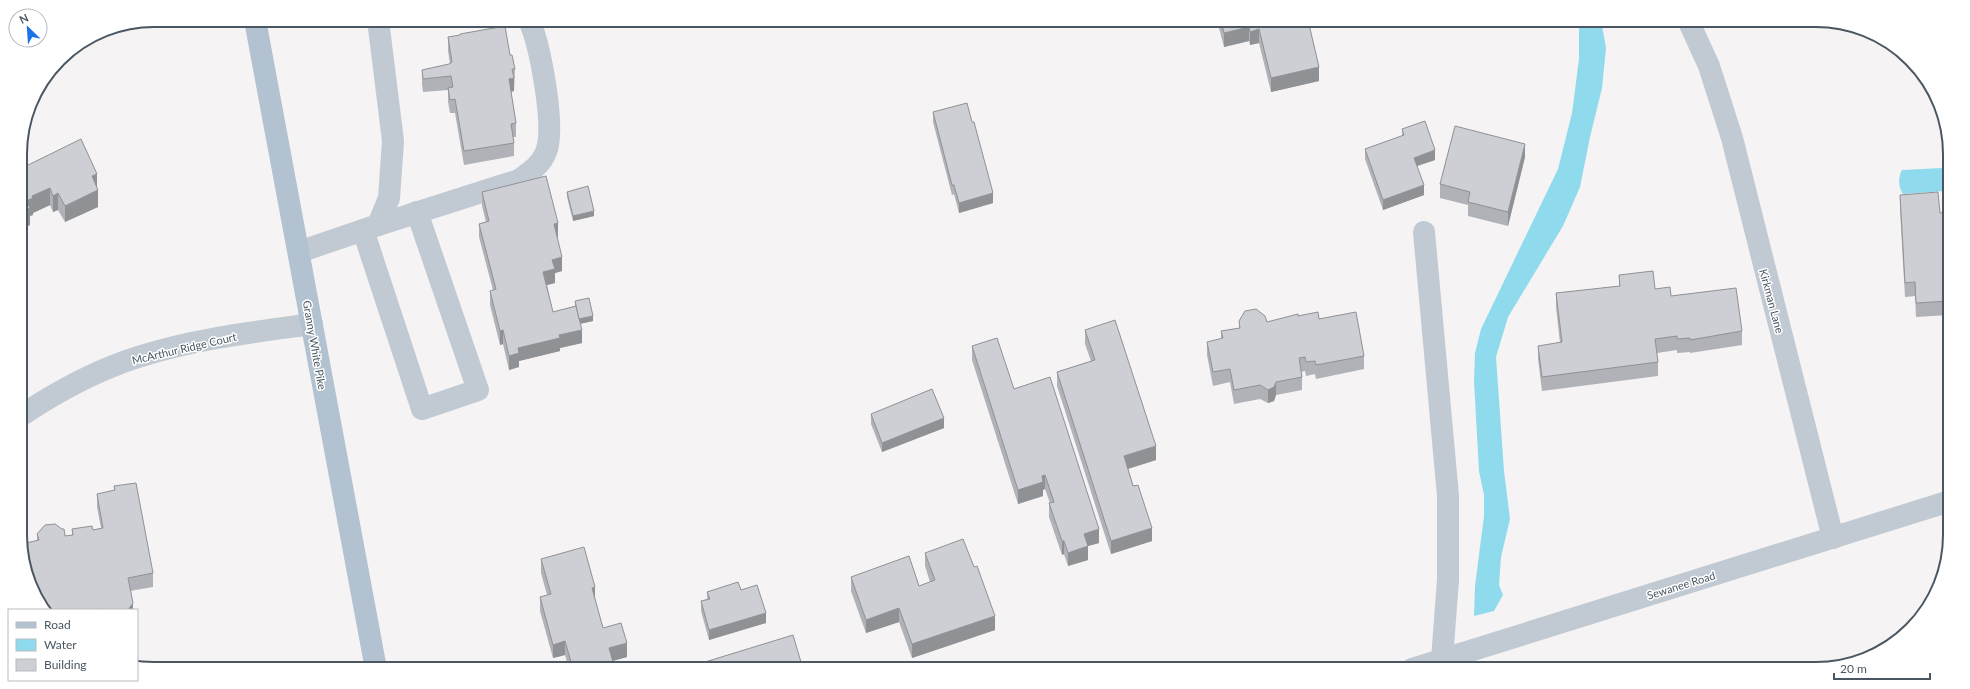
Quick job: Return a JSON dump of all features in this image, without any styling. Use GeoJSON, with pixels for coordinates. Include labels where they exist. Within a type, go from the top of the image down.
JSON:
{"type":"FeatureCollection","features":[{"type":"Feature","properties":{"kind":"main road","name":"Granny White Pike"},"geometry":{"type":"LineString","coordinates":[[257,27],[375,662]]}},
{"type":"Feature","properties":{"kind":"street"},"geometry":{"type":"LineString","coordinates":[[379,27],[392,141],[389,198],[371,227],[422,409],[478,390],[417,212]]}},
{"type":"Feature","properties":{"kind":"street"},"geometry":{"type":"LineString","coordinates":[[299,252],[371,227],[519,180],[538,166],[546,152],[550,136],[549,116],[538,44],[532,27]]}},
{"type":"Feature","properties":{"kind":"street","name":"Kirkman Lane"},"geometry":{"type":"LineString","coordinates":[[1691,27],[1709,66],[1732,138],[1833,538]]}},
{"type":"Feature","properties":{"kind":"street"},"geometry":{"type":"LineString","coordinates":[[1424,232],[1448,496],[1448,580],[1442,660]]}},
{"type":"Feature","properties":{"kind":"street","name":"McArthur Ridge Court"},"geometry":{"type":"LineString","coordinates":[[27,412],[61,390],[100,371],[139,356],[226,336],[312,324]]}},
{"type":"Feature","properties":{"kind":"street","name":"Sewanee Road"},"geometry":{"type":"LineString","coordinates":[[1435,662],[1943,503]]}},
{"type":"Feature","properties":{"kind":"water"},"geometry":{"type":"Polygon","coordinates":[[[1579,27],[1602,27],[1606,48],[1602,88],[1580,187],[1563,226],[1508,317],[1496,357],[1504,471],[1510,519],[1501,557],[1499,585],[1503,595],[1494,611],[1474,616],[1475,586],[1484,516],[1484,495],[1479,471],[1474,381],[1475,353],[1481,329],[1558,169],[1572,113],[1579,59],[1579,27]]]}},
{"type":"Feature","properties":{"kind":"water"},"geometry":{"type":"Polygon","coordinates":[[[1942,168],[1943,191],[1903,194],[1899,182],[1902,170],[1942,168]]]}},
{"type":"Feature","properties":{"kind":"building"},"geometry":{"type":"Polygon","coordinates":[[[505,27],[510,55],[512,55],[515,69],[512,69],[514,78],[509,79],[516,123],[511,124],[514,143],[464,151],[455,99],[450,100],[448,88],[453,87],[451,76],[423,79],[422,70],[452,62],[448,37],[505,27]]]}},
{"type":"Feature","properties":{"kind":"building"},"geometry":{"type":"Polygon","coordinates":[[[1223,27],[1249,27],[1224,33],[1223,27]]]}},
{"type":"Feature","properties":{"kind":"building"},"geometry":{"type":"Polygon","coordinates":[[[1249,27],[1310,27],[1319,67],[1271,78],[1259,29],[1250,32],[1249,27]]]}},
{"type":"Feature","properties":{"kind":"building"},"geometry":{"type":"Polygon","coordinates":[[[967,103],[972,122],[974,122],[993,193],[959,203],[954,185],[952,185],[933,112],[967,103]]]}},
{"type":"Feature","properties":{"kind":"building"},"geometry":{"type":"Polygon","coordinates":[[[1425,121],[1435,150],[1414,158],[1424,185],[1383,200],[1365,149],[1404,135],[1402,129],[1425,121]]]}},
{"type":"Feature","properties":{"kind":"building"},"geometry":{"type":"Polygon","coordinates":[[[1455,126],[1525,144],[1508,212],[1468,202],[1470,192],[1440,184],[1455,126]]]}},
{"type":"Feature","properties":{"kind":"building"},"geometry":{"type":"Polygon","coordinates":[[[81,139],[97,174],[92,176],[98,190],[65,206],[58,193],[53,196],[50,188],[32,196],[33,198],[27,201],[27,166],[81,139]]]}},
{"type":"Feature","properties":{"kind":"building"},"geometry":{"type":"Polygon","coordinates":[[[546,176],[558,223],[554,224],[562,257],[552,260],[555,269],[543,272],[553,312],[576,306],[582,330],[559,335],[560,338],[518,348],[519,353],[509,356],[503,330],[500,331],[490,291],[496,289],[479,224],[489,221],[482,192],[546,176]]]}},
{"type":"Feature","properties":{"kind":"building"},"geometry":{"type":"Polygon","coordinates":[[[588,186],[594,211],[573,216],[567,192],[588,186]]]}},
{"type":"Feature","properties":{"kind":"building"},"geometry":{"type":"Polygon","coordinates":[[[1938,192],[1940,213],[1943,213],[1943,301],[1916,303],[1915,282],[1905,283],[1900,195],[1938,192]]]}},
{"type":"Feature","properties":{"kind":"building"},"geometry":{"type":"Polygon","coordinates":[[[1653,271],[1655,289],[1670,287],[1671,296],[1736,288],[1742,331],[1690,340],[1690,338],[1677,339],[1677,336],[1655,339],[1658,362],[1542,377],[1538,346],[1562,342],[1556,293],[1620,286],[1619,275],[1653,271]]]}},
{"type":"Feature","properties":{"kind":"building"},"geometry":{"type":"Polygon","coordinates":[[[589,298],[593,316],[579,319],[575,301],[589,298]]]}},
{"type":"Feature","properties":{"kind":"building"},"geometry":{"type":"Polygon","coordinates":[[[1256,309],[1265,316],[1267,322],[1298,314],[1298,316],[1318,312],[1319,319],[1356,312],[1364,356],[1316,365],[1315,361],[1306,362],[1305,357],[1299,358],[1302,377],[1276,382],[1274,387],[1268,390],[1260,385],[1234,390],[1230,369],[1213,372],[1207,342],[1223,338],[1221,331],[1240,328],[1239,321],[1245,311],[1256,309]]]}},
{"type":"Feature","properties":{"kind":"building"},"geometry":{"type":"Polygon","coordinates":[[[1115,320],[1156,446],[1124,456],[1133,486],[1138,485],[1152,528],[1111,541],[1057,372],[1095,360],[1085,330],[1115,320]]]}},
{"type":"Feature","properties":{"kind":"building"},"geometry":{"type":"Polygon","coordinates":[[[997,338],[1014,389],[1050,377],[1099,529],[1084,534],[1088,546],[1068,553],[1064,541],[1062,541],[1049,503],[1054,502],[1045,475],[1042,476],[1043,482],[1018,490],[972,346],[997,338]]]}},
{"type":"Feature","properties":{"kind":"building"},"geometry":{"type":"Polygon","coordinates":[[[932,389],[944,418],[882,443],[871,414],[932,389]]]}},
{"type":"Feature","properties":{"kind":"building"},"geometry":{"type":"Polygon","coordinates":[[[136,483],[153,573],[128,578],[133,603],[129,609],[51,609],[40,591],[34,576],[29,561],[27,543],[39,540],[37,534],[45,525],[55,524],[64,529],[65,536],[73,535],[72,529],[92,526],[93,530],[103,528],[97,494],[115,490],[114,486],[136,483]]]}},
{"type":"Feature","properties":{"kind":"building"},"geometry":{"type":"Polygon","coordinates":[[[963,539],[974,567],[977,566],[995,616],[912,644],[899,608],[866,620],[851,577],[909,556],[919,586],[935,580],[925,553],[963,539]]]}},
{"type":"Feature","properties":{"kind":"building"},"geometry":{"type":"Polygon","coordinates":[[[584,547],[595,587],[592,588],[603,628],[621,623],[627,643],[609,648],[613,662],[571,662],[565,641],[553,645],[540,597],[551,594],[541,559],[584,547]]]}},
{"type":"Feature","properties":{"kind":"building"},"geometry":{"type":"Polygon","coordinates":[[[738,582],[741,590],[757,585],[766,613],[709,630],[701,601],[710,599],[707,592],[738,582]]]}},
{"type":"Feature","properties":{"kind":"building"},"geometry":{"type":"Polygon","coordinates":[[[793,635],[801,662],[705,662],[793,635]]]}}]}
